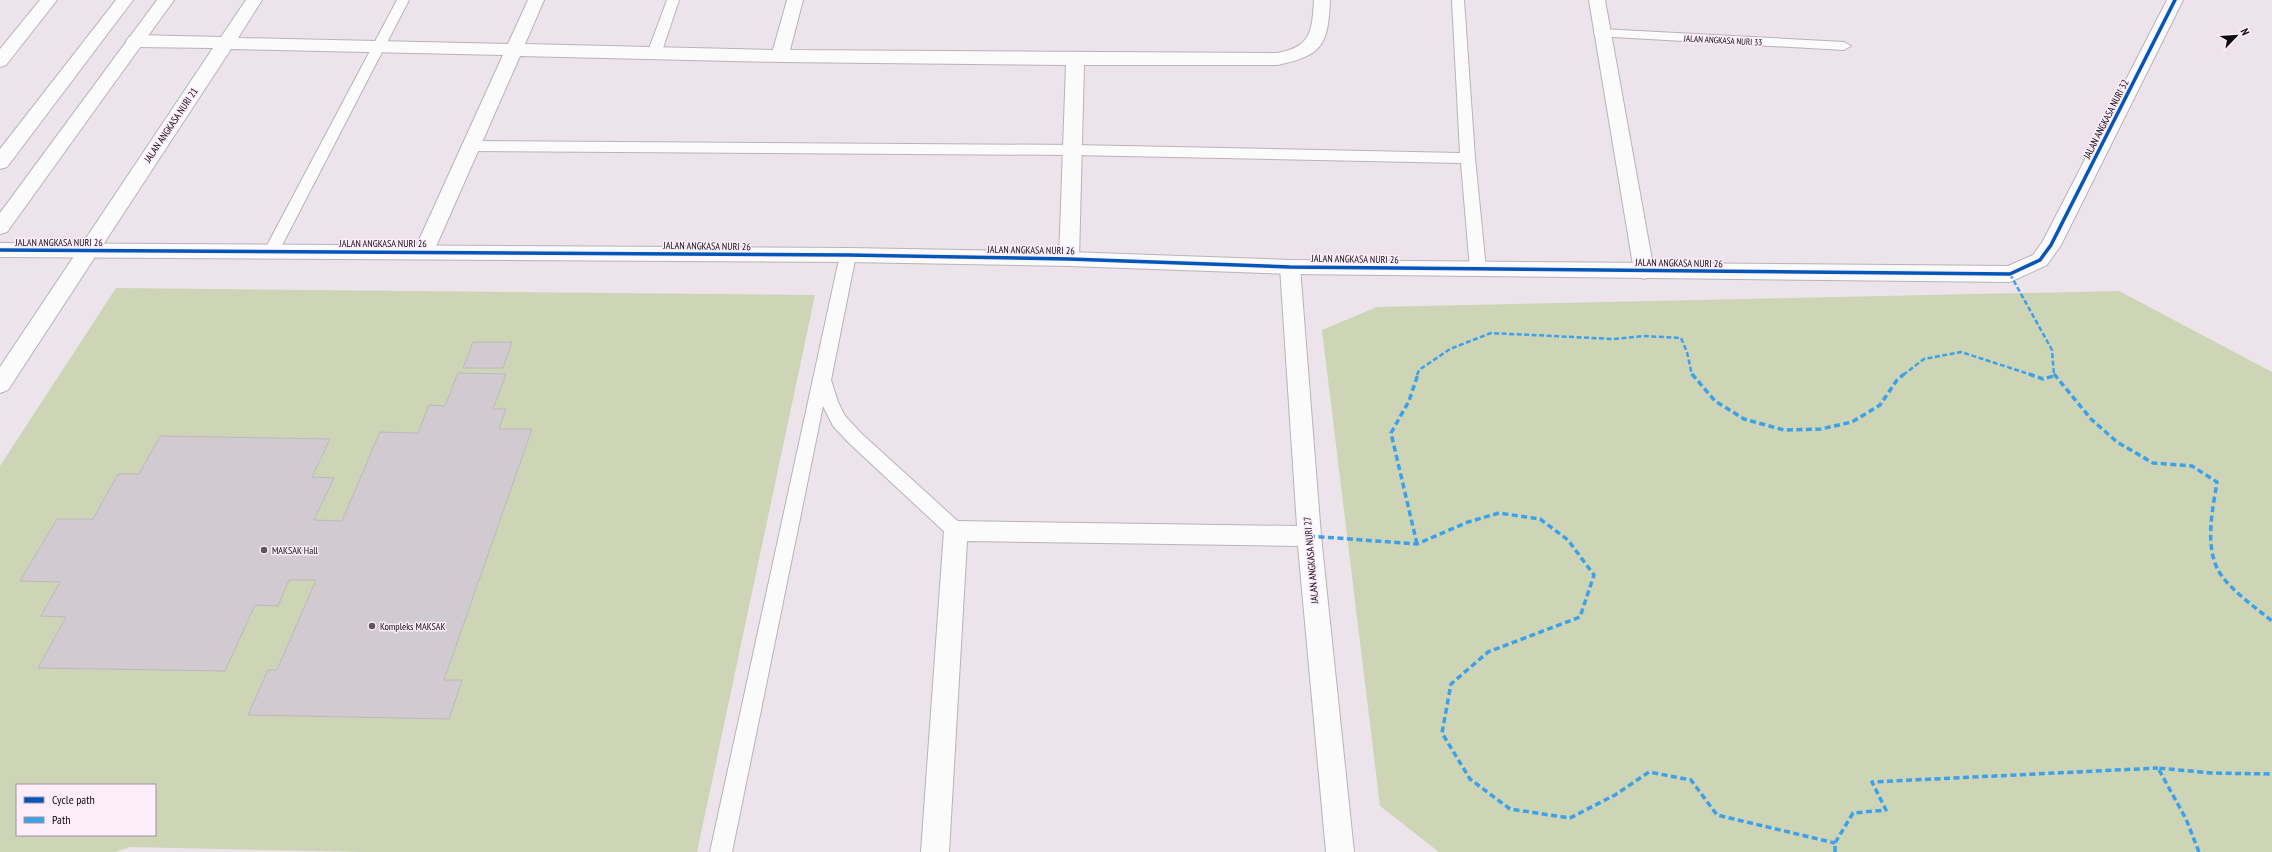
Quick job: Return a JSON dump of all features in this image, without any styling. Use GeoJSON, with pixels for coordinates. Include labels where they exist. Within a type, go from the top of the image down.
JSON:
{"type":"FeatureCollection","features":[{"type":"Feature","properties":{"kind":"street"},"geometry":{"type":"LineString","coordinates":[[0,61],[49,0]]}},
{"type":"Feature","properties":{"kind":"street"},"geometry":{"type":"LineString","coordinates":[[0,162],[125,0]]}},
{"type":"Feature","properties":{"kind":"street"},"geometry":{"type":"LineString","coordinates":[[0,227],[166,0]]}},
{"type":"Feature","properties":{"kind":"street","name":"JALAN ANGKASA NURI 21"},"geometry":{"type":"LineString","coordinates":[[0,384],[254,0]]}},
{"type":"Feature","properties":{"kind":"street"},"geometry":{"type":"LineString","coordinates":[[424,251],[536,0]]}},
{"type":"Feature","properties":{"kind":"street"},"geometry":{"type":"LineString","coordinates":[[780,56],[795,0]]}},
{"type":"Feature","properties":{"kind":"street"},"geometry":{"type":"LineString","coordinates":[[135,41],[780,56],[1076,60],[1278,59],[1298,56],[1311,47],[1320,33],[1322,0]]}},
{"type":"Feature","properties":{"kind":"street"},"geometry":{"type":"LineString","coordinates":[[1597,0],[1601,33],[1644,271]]}},
{"type":"Feature","properties":{"kind":"street","name":"JALAN ANGKASA NURI 32"},"geometry":{"type":"LineString","coordinates":[[2051,245],[2175,0]]}},
{"type":"Feature","properties":{"kind":"street"},"geometry":{"type":"LineString","coordinates":[[1070,259],[1076,60]]}},
{"type":"Feature","properties":{"kind":"street","name":"JALAN ANGKASA NURI 26"},"geometry":{"type":"LineString","coordinates":[[0,250],[424,251],[848,255],[1070,259],[1290,267],[2010,274],[2040,260],[2051,245]]}},
{"type":"Feature","properties":{"kind":"street","name":"JALAN ANGKASA NURI 27"},"geometry":{"type":"LineString","coordinates":[[1290,267],[1309,536],[1340,852]]}},
{"type":"Feature","properties":{"kind":"street"},"geometry":{"type":"LineString","coordinates":[[935,852],[956,531],[1309,536]]}},
{"type":"Feature","properties":{"kind":"lane"},"geometry":{"type":"LineString","coordinates":[[272,251],[403,0]]}},
{"type":"Feature","properties":{"kind":"lane"},"geometry":{"type":"LineString","coordinates":[[654,54],[673,0]]}},
{"type":"Feature","properties":{"kind":"lane"},"geometry":{"type":"LineString","coordinates":[[1458,0],[1468,158],[1478,269]]}},
{"type":"Feature","properties":{"kind":"lane","name":"JALAN ANGKASA NURI 33"},"geometry":{"type":"LineString","coordinates":[[1601,33],[1844,46]]}},
{"type":"Feature","properties":{"kind":"lane"},"geometry":{"type":"LineString","coordinates":[[470,146],[1073,150],[1468,158]]}},
{"type":"Feature","properties":{"kind":"lane"},"geometry":{"type":"LineString","coordinates":[[721,852],[814,409],[823,380],[848,255]]}},
{"type":"Feature","properties":{"kind":"lane"},"geometry":{"type":"LineString","coordinates":[[823,380],[830,402],[839,421],[856,439],[956,531]]}},
{"type":"Feature","properties":{"kind":"green space","name":"Kompleks MAKSAK"},"geometry":{"type":"Polygon","coordinates":[[[116,288],[815,295],[697,852],[366,852],[130,847],[115,852],[0,852],[0,466],[116,288]]]}},
{"type":"Feature","properties":{"kind":"green space"},"geometry":{"type":"Polygon","coordinates":[[[2119,291],[2272,372],[2272,852],[1439,852],[1380,806],[1322,330],[1377,307],[2119,291]]]}},
{"type":"Feature","properties":{"kind":"building"},"geometry":{"type":"Polygon","coordinates":[[[473,342],[512,342],[503,368],[463,368],[473,342]]]}},
{"type":"Feature","properties":{"kind":"building","name":"MAKSAK Hall"},"geometry":{"type":"Polygon","coordinates":[[[458,373],[506,374],[493,409],[506,409],[499,429],[532,429],[444,680],[462,680],[449,719],[248,715],[268,670],[277,670],[316,580],[289,580],[278,606],[255,605],[225,671],[38,668],[66,617],[41,616],[60,582],[20,581],[57,519],[93,519],[118,474],[139,474],[160,436],[330,439],[312,477],[334,478],[314,520],[342,521],[380,432],[418,433],[429,405],[445,406],[458,373]]]}},
{"type":"Feature","properties":{"kind":"marked path"},"geometry":{"type":"LineString","coordinates":[[2010,274],[2052,350],[2054,376],[2091,419],[2117,442],[2153,463],[2192,466],[2217,482],[2212,525],[2212,549],[2217,568],[2234,587],[2272,621]]}},
{"type":"Feature","properties":{"kind":"marked path"},"geometry":{"type":"LineString","coordinates":[[1417,544],[1399,460],[1391,433],[1409,401],[1419,370],[1450,349],[1491,333],[1614,339],[1643,336],[1681,338],[1687,352],[1692,376],[1715,401],[1744,419],[1784,430],[1821,429],[1852,422],[1880,405],[1897,380],[1924,359],[1961,352],[2043,379],[2054,376]]}},
{"type":"Feature","properties":{"kind":"marked path"},"geometry":{"type":"LineString","coordinates":[[1309,536],[1417,544],[1468,522],[1499,513],[1540,519],[1568,540],[1594,575],[1580,617],[1488,652],[1451,684],[1442,733],[1470,779],[1510,809],[1570,818],[1615,795],[1649,772],[1691,780],[1717,815],[1835,843]]}},
{"type":"Feature","properties":{"kind":"marked path"},"geometry":{"type":"LineString","coordinates":[[1835,852],[1835,843],[1853,813],[1886,810],[1872,782],[2158,768]]}},
{"type":"Feature","properties":{"kind":"marked path"},"geometry":{"type":"LineString","coordinates":[[2199,852],[2186,819],[2158,768],[2211,773],[2272,774]]}},
{"type":"Feature","properties":{"kind":"cycle path"},"geometry":{"type":"LineString","coordinates":[[0,250],[424,251],[848,255],[1069,259],[1290,267],[2010,274],[2040,260],[2051,245],[2175,0]]}},
{"type":"Feature","properties":{"kind":"place","name":"MAKSAK Hall"},"geometry":{"type":"Point","coordinates":[264,550]}},
{"type":"Feature","properties":{"kind":"place","name":"Kompleks MAKSAK"},"geometry":{"type":"Point","coordinates":[372,626]}}]}
